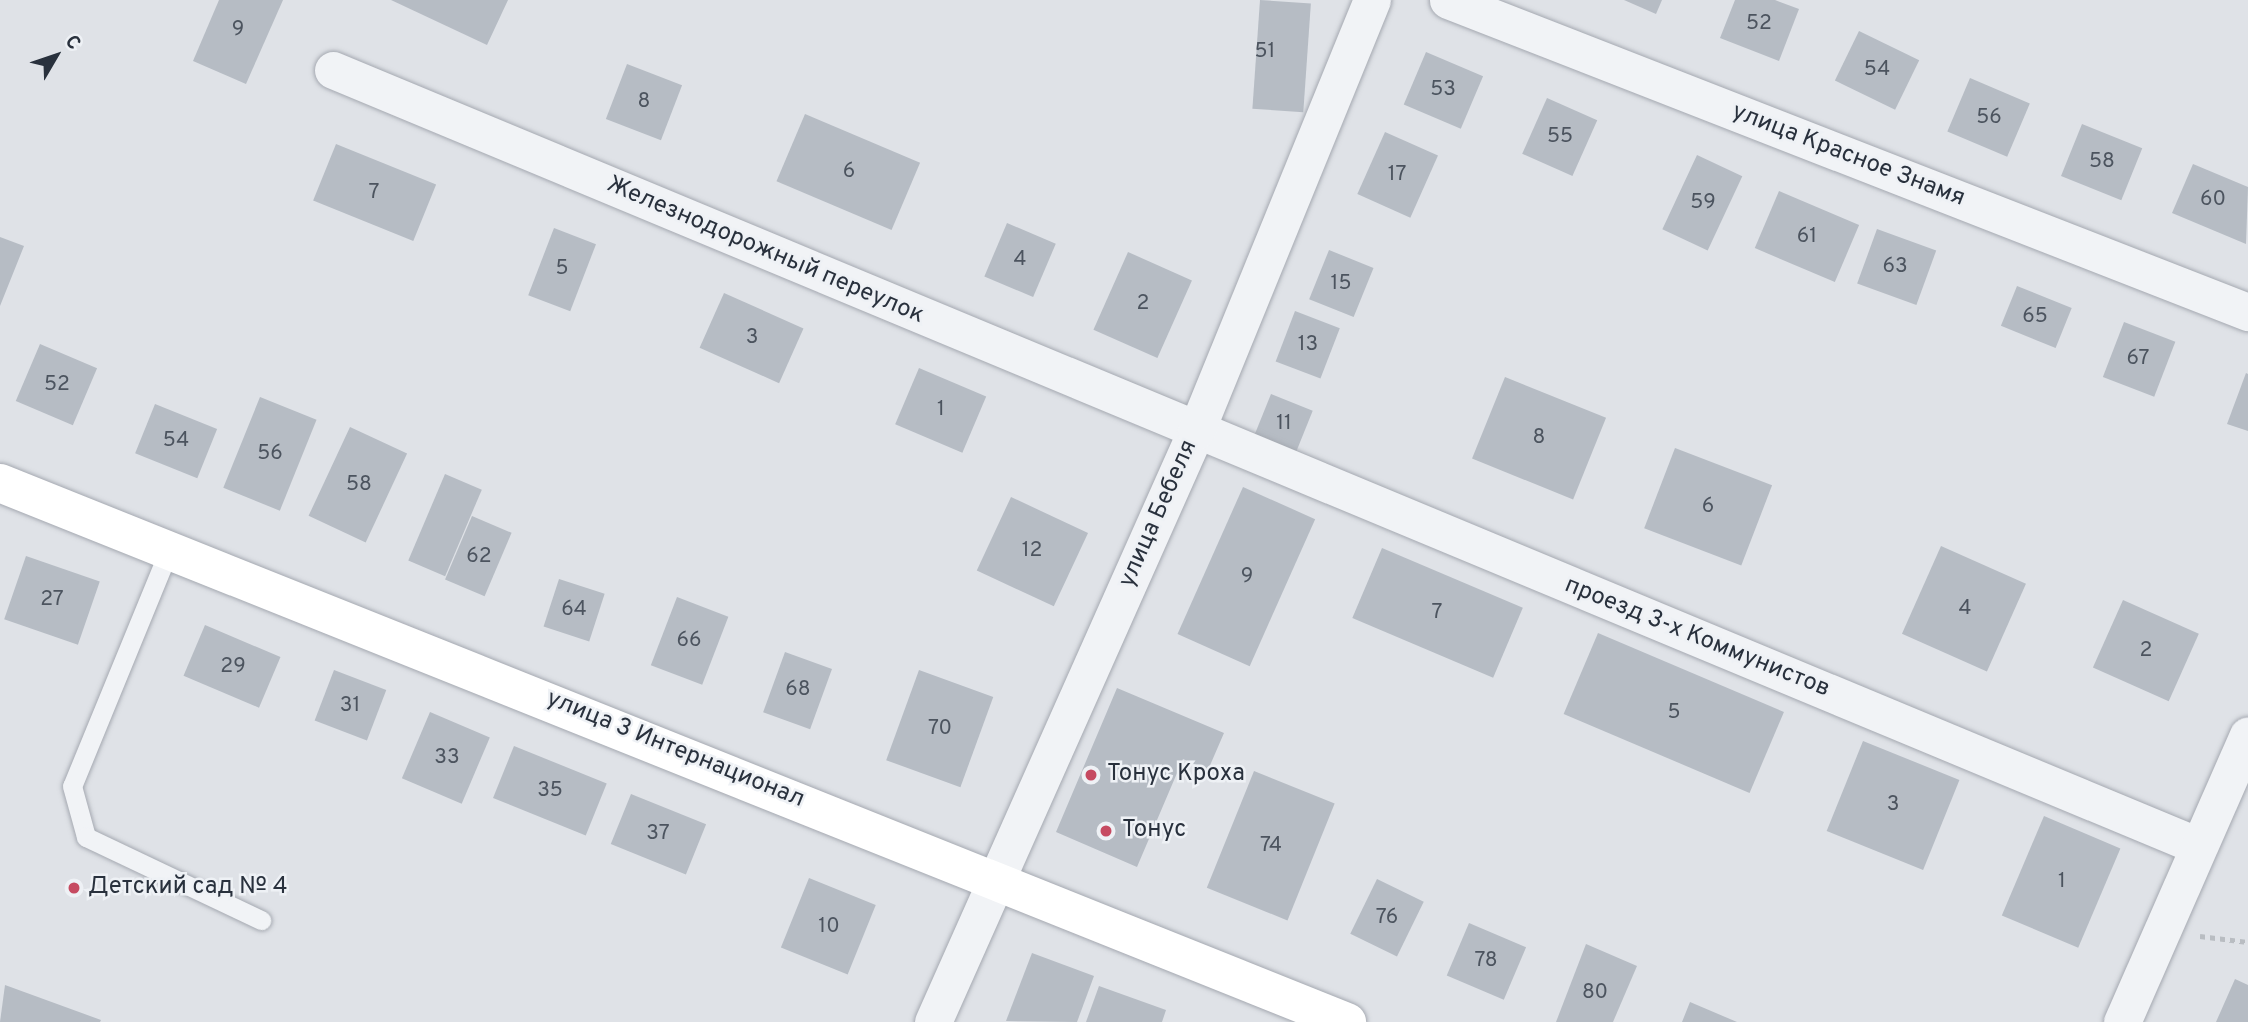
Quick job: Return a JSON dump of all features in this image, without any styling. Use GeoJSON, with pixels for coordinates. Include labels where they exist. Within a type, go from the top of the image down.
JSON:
{"type":"FeatureCollection","features":[{"type":"Feature","properties":{"kind":"main road","name":"улица 3 Интернационал"},"geometry":{"type":"LineString","coordinates":[[0,483],[997,877],[1347,1022]]}},
{"type":"Feature","properties":{"kind":"street","name":"улица Бебеля"},"geometry":{"type":"LineString","coordinates":[[933,1022],[1196,431],[1372,0]]}},
{"type":"Feature","properties":{"kind":"street","name":"улица Красное Знамя"},"geometry":{"type":"LineString","coordinates":[[1448,0],[2248,312]]}},
{"type":"Feature","properties":{"kind":"street","name":"Железнодорожный переулок"},"geometry":{"type":"LineString","coordinates":[[333,70],[1196,431]]}},
{"type":"Feature","properties":{"kind":"street","name":"проезд 3-х Коммунистов"},"geometry":{"type":"LineString","coordinates":[[1196,431],[2198,846]]}},
{"type":"Feature","properties":{"kind":"street"},"geometry":{"type":"LineString","coordinates":[[2122,1022],[2248,735]]}},
{"type":"Feature","properties":{"kind":"lane"},"geometry":{"type":"LineString","coordinates":[[169,550],[72,786],[86,837],[261,920]]}},
{"type":"Feature","properties":{"kind":"path"},"geometry":{"type":"LineString","coordinates":[[2161,932],[2248,942]]}},
{"type":"Feature","properties":{"kind":"building"},"geometry":{"type":"Polygon","coordinates":[[[219,0],[283,0],[246,84],[193,61],[219,0]]]}},
{"type":"Feature","properties":{"kind":"building"},"geometry":{"type":"Polygon","coordinates":[[[391,0],[508,0],[487,45],[391,0]]]}},
{"type":"Feature","properties":{"kind":"building"},"geometry":{"type":"Polygon","coordinates":[[[1260,0],[1311,4],[1303,112],[1252,109],[1260,0]]]}},
{"type":"Feature","properties":{"kind":"building"},"geometry":{"type":"Polygon","coordinates":[[[1624,0],[1662,0],[1656,14],[1624,0]]]}},
{"type":"Feature","properties":{"kind":"building"},"geometry":{"type":"Polygon","coordinates":[[[1735,0],[1775,0],[1799,9],[1779,61],[1720,38],[1735,0]]]}},
{"type":"Feature","properties":{"kind":"building"},"geometry":{"type":"Polygon","coordinates":[[[1859,31],[1919,60],[1895,110],[1835,80],[1859,31]]]}},
{"type":"Feature","properties":{"kind":"building"},"geometry":{"type":"Polygon","coordinates":[[[1426,52],[1483,76],[1461,129],[1404,104],[1426,52]]]}},
{"type":"Feature","properties":{"kind":"building"},"geometry":{"type":"Polygon","coordinates":[[[627,64],[682,85],[661,140],[606,119],[627,64]]]}},
{"type":"Feature","properties":{"kind":"building"},"geometry":{"type":"Polygon","coordinates":[[[1970,78],[2030,103],[2007,157],[1947,131],[1970,78]]]}},
{"type":"Feature","properties":{"kind":"building"},"geometry":{"type":"Polygon","coordinates":[[[1547,98],[1597,120],[1572,176],[1522,154],[1547,98]]]}},
{"type":"Feature","properties":{"kind":"building"},"geometry":{"type":"Polygon","coordinates":[[[805,114],[920,163],[892,230],[776,181],[805,114]]]}},
{"type":"Feature","properties":{"kind":"building"},"geometry":{"type":"Polygon","coordinates":[[[2082,124],[2142,148],[2121,200],[2061,176],[2082,124]]]}},
{"type":"Feature","properties":{"kind":"building"},"geometry":{"type":"Polygon","coordinates":[[[1385,132],[1438,156],[1410,218],[1357,194],[1385,132]]]}},
{"type":"Feature","properties":{"kind":"building"},"geometry":{"type":"Polygon","coordinates":[[[336,144],[436,184],[413,241],[313,201],[336,144]]]}},
{"type":"Feature","properties":{"kind":"building"},"geometry":{"type":"Polygon","coordinates":[[[1697,155],[1742,176],[1708,250],[1662,229],[1697,155]]]}},
{"type":"Feature","properties":{"kind":"building"},"geometry":{"type":"Polygon","coordinates":[[[2193,164],[2248,187],[2246,244],[2172,213],[2193,164]]]}},
{"type":"Feature","properties":{"kind":"building"},"geometry":{"type":"Polygon","coordinates":[[[1779,191],[1859,225],[1835,282],[1755,248],[1779,191]]]}},
{"type":"Feature","properties":{"kind":"building"},"geometry":{"type":"Polygon","coordinates":[[[1007,223],[1056,244],[1033,297],[984,276],[1007,223]]]}},
{"type":"Feature","properties":{"kind":"building"},"geometry":{"type":"Polygon","coordinates":[[[554,228],[596,244],[570,311],[528,295],[554,228]]]}},
{"type":"Feature","properties":{"kind":"building"},"geometry":{"type":"Polygon","coordinates":[[[1877,229],[1936,251],[1916,305],[1857,284],[1877,229]]]}},
{"type":"Feature","properties":{"kind":"building"},"geometry":{"type":"Polygon","coordinates":[[[0,237],[24,246],[0,306],[0,237]]]}},
{"type":"Feature","properties":{"kind":"building"},"geometry":{"type":"Polygon","coordinates":[[[1329,250],[1374,268],[1354,317],[1309,299],[1329,250]]]}},
{"type":"Feature","properties":{"kind":"building"},"geometry":{"type":"Polygon","coordinates":[[[1128,252],[1192,280],[1157,358],[1093,330],[1128,252]]]}},
{"type":"Feature","properties":{"kind":"building"},"geometry":{"type":"Polygon","coordinates":[[[2017,286],[2072,308],[2056,348],[2001,326],[2017,286]]]}},
{"type":"Feature","properties":{"kind":"building"},"geometry":{"type":"Polygon","coordinates":[[[724,293],[803,328],[779,383],[700,348],[724,293]]]}},
{"type":"Feature","properties":{"kind":"building"},"geometry":{"type":"Polygon","coordinates":[[[1295,311],[1340,328],[1320,379],[1276,361],[1295,311]]]}},
{"type":"Feature","properties":{"kind":"building"},"geometry":{"type":"Polygon","coordinates":[[[2124,322],[2175,342],[2154,397],[2103,377],[2124,322]]]}},
{"type":"Feature","properties":{"kind":"building"},"geometry":{"type":"Polygon","coordinates":[[[40,344],[97,368],[73,425],[16,401],[40,344]]]}},
{"type":"Feature","properties":{"kind":"building"},"geometry":{"type":"Polygon","coordinates":[[[919,368],[986,397],[962,453],[895,424],[919,368]]]}},
{"type":"Feature","properties":{"kind":"building"},"geometry":{"type":"Polygon","coordinates":[[[2246,373],[2248,374],[2248,431],[2227,424],[2246,373]]]}},
{"type":"Feature","properties":{"kind":"building"},"geometry":{"type":"Polygon","coordinates":[[[1505,377],[1606,418],[1573,499],[1472,459],[1505,377]]]}},
{"type":"Feature","properties":{"kind":"building"},"geometry":{"type":"Polygon","coordinates":[[[1271,394],[1313,411],[1295,454],[1254,437],[1271,394]]]}},
{"type":"Feature","properties":{"kind":"building"},"geometry":{"type":"Polygon","coordinates":[[[260,397],[317,420],[280,511],[223,488],[260,397]]]}},
{"type":"Feature","properties":{"kind":"building"},"geometry":{"type":"Polygon","coordinates":[[[155,404],[217,429],[197,478],[135,453],[155,404]]]}},
{"type":"Feature","properties":{"kind":"building"},"geometry":{"type":"Polygon","coordinates":[[[350,427],[407,454],[366,542],[309,516],[350,427]]]}},
{"type":"Feature","properties":{"kind":"building"},"geometry":{"type":"Polygon","coordinates":[[[1675,448],[1772,485],[1741,566],[1644,528],[1675,448]]]}},
{"type":"Feature","properties":{"kind":"building"},"geometry":{"type":"Polygon","coordinates":[[[445,474],[482,490],[445,576],[408,561],[445,474]]]}},
{"type":"Feature","properties":{"kind":"building"},"geometry":{"type":"Polygon","coordinates":[[[1243,487],[1315,519],[1250,666],[1178,634],[1243,487]]]}},
{"type":"Feature","properties":{"kind":"building"},"geometry":{"type":"Polygon","coordinates":[[[1011,497],[1088,533],[1054,606],[977,570],[1011,497]]]}},
{"type":"Feature","properties":{"kind":"building"},"geometry":{"type":"Polygon","coordinates":[[[472,516],[512,533],[485,596],[445,580],[472,516]]]}},
{"type":"Feature","properties":{"kind":"building"},"geometry":{"type":"Polygon","coordinates":[[[1941,546],[2026,584],[1987,672],[1902,634],[1941,546]]]}},
{"type":"Feature","properties":{"kind":"building"},"geometry":{"type":"Polygon","coordinates":[[[1382,548],[1523,608],[1493,678],[1352,618],[1382,548]]]}},
{"type":"Feature","properties":{"kind":"building"},"geometry":{"type":"Polygon","coordinates":[[[26,556],[100,581],[78,645],[4,619],[26,556]]]}},
{"type":"Feature","properties":{"kind":"building"},"geometry":{"type":"Polygon","coordinates":[[[559,579],[605,594],[589,641],[544,627],[559,579]]]}},
{"type":"Feature","properties":{"kind":"building"},"geometry":{"type":"Polygon","coordinates":[[[677,597],[728,617],[702,685],[651,665],[677,597]]]}},
{"type":"Feature","properties":{"kind":"building"},"geometry":{"type":"Polygon","coordinates":[[[2123,600],[2199,634],[2169,701],[2093,668],[2123,600]]]}},
{"type":"Feature","properties":{"kind":"building"},"geometry":{"type":"Polygon","coordinates":[[[205,625],[280,657],[259,708],[184,676],[205,625]]]}},
{"type":"Feature","properties":{"kind":"building"},"geometry":{"type":"Polygon","coordinates":[[[1598,633],[1784,712],[1750,793],[1564,714],[1598,633]]]}},
{"type":"Feature","properties":{"kind":"building"},"geometry":{"type":"Polygon","coordinates":[[[785,652],[832,669],[810,729],[763,712],[785,652]]]}},
{"type":"Feature","properties":{"kind":"building"},"geometry":{"type":"Polygon","coordinates":[[[334,670],[386,690],[367,740],[315,720],[334,670]]]}},
{"type":"Feature","properties":{"kind":"building"},"geometry":{"type":"Polygon","coordinates":[[[919,670],[993,697],[960,787],[886,760],[919,670]]]}},
{"type":"Feature","properties":{"kind":"building"},"geometry":{"type":"Polygon","coordinates":[[[1117,688],[1224,733],[1208,770],[1183,759],[1137,867],[1056,832],[1117,688]]]}},
{"type":"Feature","properties":{"kind":"building"},"geometry":{"type":"Polygon","coordinates":[[[430,712],[490,737],[462,804],[402,778],[430,712]]]}},
{"type":"Feature","properties":{"kind":"building"},"geometry":{"type":"Polygon","coordinates":[[[1863,741],[1959,780],[1923,870],[1827,831],[1863,741]]]}},
{"type":"Feature","properties":{"kind":"building"},"geometry":{"type":"Polygon","coordinates":[[[514,746],[607,783],[586,835],[493,798],[514,746]]]}},
{"type":"Feature","properties":{"kind":"building"},"geometry":{"type":"Polygon","coordinates":[[[1254,771],[1335,804],[1287,920],[1207,888],[1254,771]]]}},
{"type":"Feature","properties":{"kind":"building"},"geometry":{"type":"Polygon","coordinates":[[[631,794],[706,824],[686,874],[611,844],[631,794]]]}},
{"type":"Feature","properties":{"kind":"building"},"geometry":{"type":"Polygon","coordinates":[[[2044,816],[2120,848],[2078,948],[2002,915],[2044,816]]]}},
{"type":"Feature","properties":{"kind":"building"},"geometry":{"type":"Polygon","coordinates":[[[809,878],[876,905],[848,975],[781,948],[809,878]]]}},
{"type":"Feature","properties":{"kind":"building"},"geometry":{"type":"Polygon","coordinates":[[[1377,879],[1424,902],[1397,957],[1350,934],[1377,879]]]}},
{"type":"Feature","properties":{"kind":"building"},"geometry":{"type":"Polygon","coordinates":[[[1469,923],[1526,947],[1504,1000],[1447,975],[1469,923]]]}},
{"type":"Feature","properties":{"kind":"building"},"geometry":{"type":"Polygon","coordinates":[[[1586,944],[1637,966],[1613,1022],[1556,1022],[1586,944]]]}},
{"type":"Feature","properties":{"kind":"building"},"geometry":{"type":"Polygon","coordinates":[[[1032,953],[1094,976],[1077,1022],[1006,1021],[1032,953]]]}},
{"type":"Feature","properties":{"kind":"building"},"geometry":{"type":"Polygon","coordinates":[[[2235,979],[2248,985],[2248,1022],[2216,1022],[2235,979]]]}},
{"type":"Feature","properties":{"kind":"building"},"geometry":{"type":"Polygon","coordinates":[[[5,985],[101,1020],[0,1022],[5,985]]]}},
{"type":"Feature","properties":{"kind":"building"},"geometry":{"type":"Polygon","coordinates":[[[1099,986],[1166,1010],[1162,1022],[1086,1022],[1099,986]]]}},
{"type":"Feature","properties":{"kind":"building"},"geometry":{"type":"Polygon","coordinates":[[[1690,1002],[1737,1022],[1682,1022],[1690,1002]]]}},
{"type":"Feature","properties":{"kind":"place","name":"Тонус Кроха"},"geometry":{"type":"Point","coordinates":[1091,775]}},
{"type":"Feature","properties":{"kind":"place","name":"Тонус"},"geometry":{"type":"Point","coordinates":[1106,831]}},
{"type":"Feature","properties":{"kind":"place","name":"Детский сад № 4"},"geometry":{"type":"Point","coordinates":[74,888]}}]}
